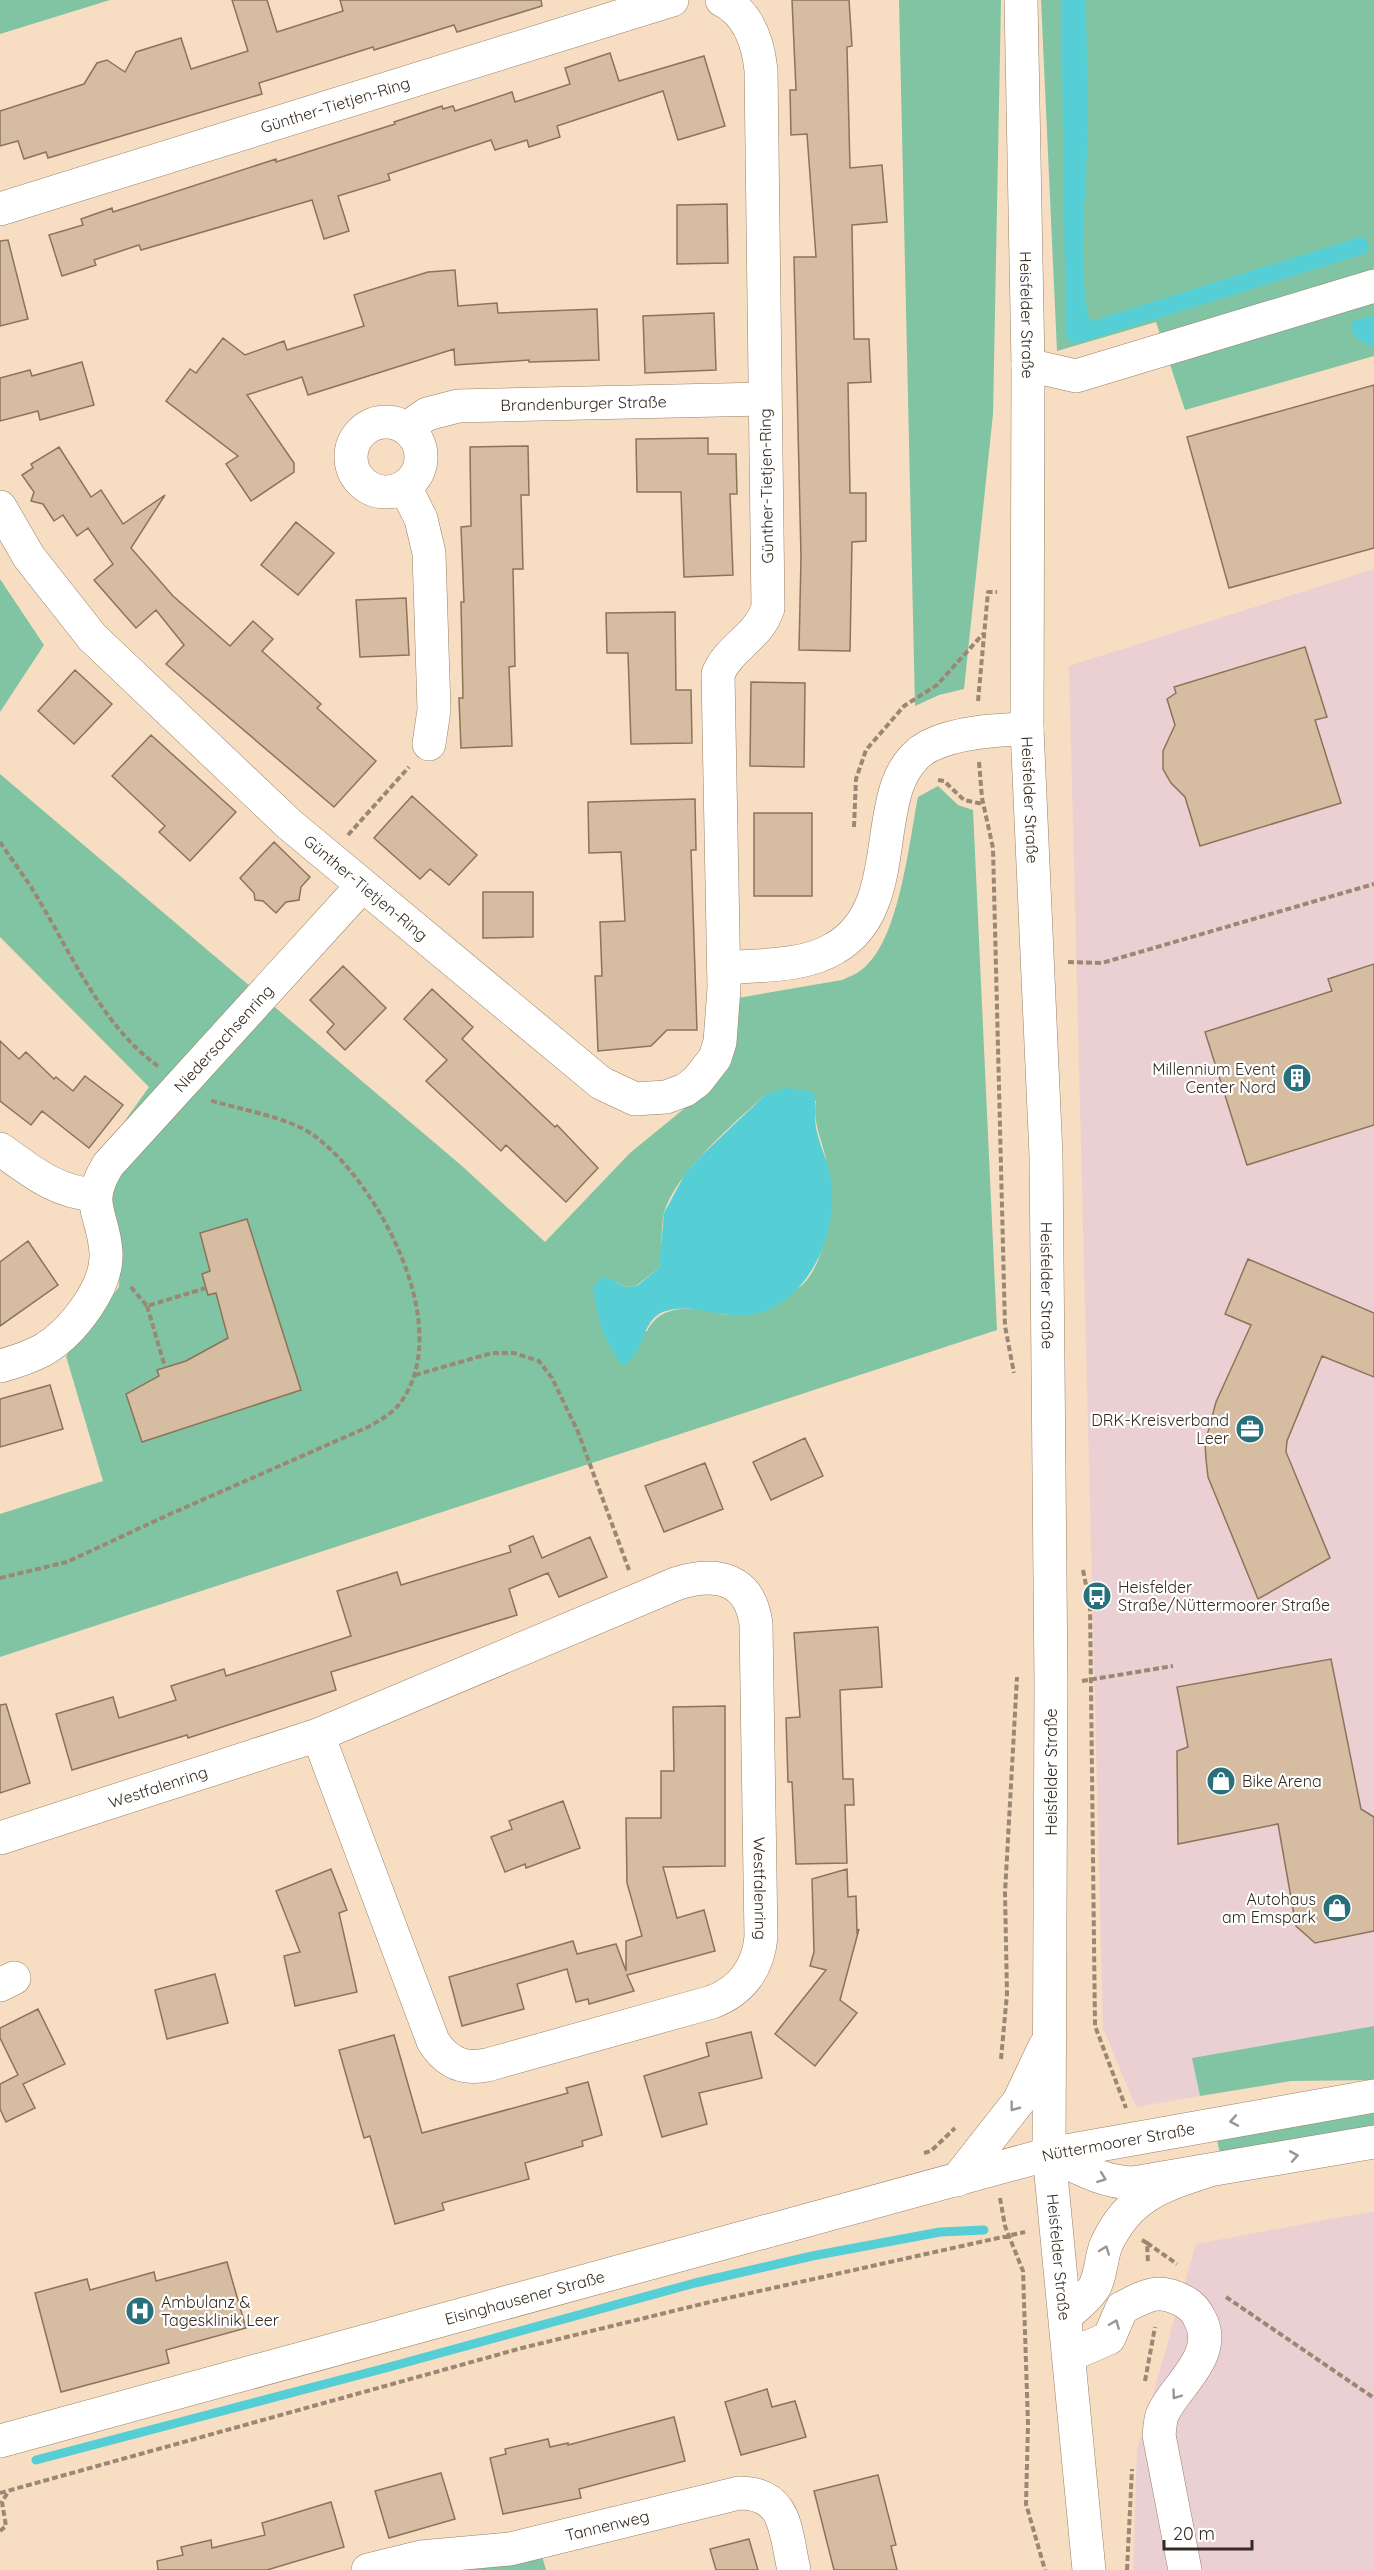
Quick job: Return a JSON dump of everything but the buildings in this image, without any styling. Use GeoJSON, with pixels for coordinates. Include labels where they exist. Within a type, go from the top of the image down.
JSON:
{"type":"FeatureCollection","features":[{"type":"Feature","properties":{"kind":"street","name":"Günther-Tietjen-Ring"},"geometry":{"type":"LineString","coordinates":[[0,209],[672,0]]}},
{"type":"Feature","properties":{"kind":"street","name":"Günther-Tietjen-Ring"},"geometry":{"type":"LineString","coordinates":[[0,507],[29,557],[92,637],[289,824],[601,1083],[635,1098],[666,1097],[685,1090],[707,1070],[720,1042],[724,968],[717,684],[722,665],[728,656],[760,627],[768,608],[760,59],[756,43],[744,19],[737,10],[722,0]]}},
{"type":"Feature","properties":{"kind":"street","name":"Heisfelder Straße"},"geometry":{"type":"LineString","coordinates":[[1021,0],[1028,365],[1027,729],[1046,1156],[1051,1683],[1049,2154],[1089,2570]]}},
{"type":"Feature","properties":{"kind":"street"},"geometry":{"type":"LineString","coordinates":[[1028,365],[1076,376],[1374,286]]}},
{"type":"Feature","properties":{"kind":"street","name":"Brandenburger Straße"},"geometry":{"type":"LineString","coordinates":[[407,428],[427,414],[458,406],[764,399]]}},
{"type":"Feature","properties":{"kind":"street"},"geometry":{"type":"LineString","coordinates":[[387,421],[407,428],[416,438],[421,451],[421,465],[415,477],[405,487],[395,491],[373,490],[356,477],[350,455],[352,444],[365,427],[387,421]]}},
{"type":"Feature","properties":{"kind":"street"},"geometry":{"type":"LineString","coordinates":[[405,487],[421,519],[429,553],[434,710],[429,744]]}},
{"type":"Feature","properties":{"kind":"street"},"geometry":{"type":"LineString","coordinates":[[724,968],[819,956],[850,938],[867,918],[877,893],[894,801],[906,767],[916,755],[930,746],[976,734],[1027,729]]}},
{"type":"Feature","properties":{"kind":"street","name":"Niedersachsenring"},"geometry":{"type":"LineString","coordinates":[[94,1195],[98,1181],[108,1165],[362,886]]}},
{"type":"Feature","properties":{"kind":"street"},"geometry":{"type":"LineString","coordinates":[[0,1149],[47,1183],[64,1191],[94,1195],[106,1251],[103,1278],[92,1299],[56,1341],[26,1357],[0,1366]]}},
{"type":"Feature","properties":{"kind":"street","name":"Westfalenring"},"geometry":{"type":"LineString","coordinates":[[0,1838],[318,1735],[640,1598],[691,1579],[717,1579],[739,1587],[753,1607],[761,1937],[757,1961],[751,1972],[735,1990],[724,1997],[487,2065],[475,2067],[452,2062],[433,2041],[318,1735]]}},
{"type":"Feature","properties":{"kind":"street"},"geometry":{"type":"LineString","coordinates":[[957,2180],[1019,2101],[1050,2036]]}},
{"type":"Feature","properties":{"kind":"street","name":"Nüttermoorer Straße"},"geometry":{"type":"LineString","coordinates":[[1049,2154],[1374,2096]]}},
{"type":"Feature","properties":{"kind":"street","name":"Nüttermoorer Straße"},"geometry":{"type":"LineString","coordinates":[[1049,2154],[1114,2182],[1133,2183],[1374,2142]]}},
{"type":"Feature","properties":{"kind":"street","name":"Eisinghausener Straße"},"geometry":{"type":"LineString","coordinates":[[0,2441],[1049,2154]]}},
{"type":"Feature","properties":{"kind":"street"},"geometry":{"type":"LineString","coordinates":[[1066,2316],[1095,2287],[1105,2248],[1119,2221],[1129,2209],[1155,2190],[1207,2171]]}},
{"type":"Feature","properties":{"kind":"street"},"geometry":{"type":"LineString","coordinates":[[1070,2355],[1109,2338],[1122,2308],[1151,2293],[1173,2295],[1194,2307],[1205,2339],[1203,2352],[1162,2414],[1159,2435],[1185,2570]]}},
{"type":"Feature","properties":{"kind":"street","name":"Tannenweg"},"geometry":{"type":"LineString","coordinates":[[368,2570],[421,2557],[510,2549],[726,2495],[753,2493],[763,2496],[778,2509],[794,2570]]}},
{"type":"Feature","properties":{"kind":"path"},"geometry":{"type":"LineString","coordinates":[[1014,1374],[1005,1326],[993,849],[982,798],[976,734],[988,592],[1027,593]]}},
{"type":"Feature","properties":{"kind":"path"},"geometry":{"type":"LineString","coordinates":[[854,837],[856,779],[866,750],[904,706],[937,685],[984,634]]}},
{"type":"Feature","properties":{"kind":"path"},"geometry":{"type":"LineString","coordinates":[[328,857],[429,744]]}},
{"type":"Feature","properties":{"kind":"path"},"geometry":{"type":"LineString","coordinates":[[0,842],[32,888],[62,942],[123,1033],[147,1058],[201,1097],[289,1124],[315,1136],[356,1179],[387,1224],[412,1289],[418,1321],[419,1347],[415,1375],[403,1400],[392,1413],[368,1427],[67,1562],[0,1578]]}},
{"type":"Feature","properties":{"kind":"path"},"geometry":{"type":"LineString","coordinates":[[1064,962],[1102,963],[1374,884]]}},
{"type":"Feature","properties":{"kind":"path"},"geometry":{"type":"LineString","coordinates":[[106,1265],[139,1294],[147,1306],[165,1367]]}},
{"type":"Feature","properties":{"kind":"path"},"geometry":{"type":"LineString","coordinates":[[147,1306],[206,1288]]}},
{"type":"Feature","properties":{"kind":"path"},"geometry":{"type":"LineString","coordinates":[[415,1375],[492,1353],[514,1353],[538,1361],[552,1378],[578,1432],[595,1485],[640,1598]]}},
{"type":"Feature","properties":{"kind":"path"},"geometry":{"type":"LineString","coordinates":[[999,2065],[1005,2034],[1005,1893],[1017,1666]]}},
{"type":"Feature","properties":{"kind":"path"},"geometry":{"type":"LineString","coordinates":[[1051,1683],[1091,1680],[1173,1666]]}},
{"type":"Feature","properties":{"kind":"path"},"geometry":{"type":"LineString","coordinates":[[994,2170],[1005,2226],[1011,2235],[1023,2271],[1028,2424],[1026,2504],[1045,2570]]}},
{"type":"Feature","properties":{"kind":"path"},"geometry":{"type":"LineString","coordinates":[[0,2493],[522,2348],[710,2302],[1011,2235]]}},
{"type":"Feature","properties":{"kind":"path"},"geometry":{"type":"LineString","coordinates":[[1147,2243],[1186,2270]]}},
{"type":"Feature","properties":{"kind":"path"},"geometry":{"type":"LineString","coordinates":[[1225,2296],[1374,2396]]}},
{"type":"Feature","properties":{"kind":"path"},"geometry":{"type":"LineString","coordinates":[[0,2531],[6,2526],[2,2502],[9,2490]]}},
{"type":"Feature","properties":{"kind":"shaded area"},"geometry":{"type":"Polygon","coordinates":[[[1374,569],[1374,2026],[1193,2058],[1200,2096],[1136,2107],[1103,2028],[1069,666],[1374,569]]]}},
{"type":"Feature","properties":{"kind":"shaded area"},"geometry":{"type":"Polygon","coordinates":[[[1374,2211],[1374,2570],[1133,2570],[1137,2450],[1196,2244],[1374,2211]]]}},
{"type":"Feature","properties":{"kind":"green space"},"geometry":{"type":"Polygon","coordinates":[[[0,0],[110,0],[0,34],[0,0]]]}},
{"type":"Feature","properties":{"kind":"green space"},"geometry":{"type":"Polygon","coordinates":[[[899,0],[1001,0],[993,414],[964,689],[939,695],[915,706],[899,0]]]}},
{"type":"Feature","properties":{"kind":"green space"},"geometry":{"type":"Polygon","coordinates":[[[1041,0],[1374,0],[1374,356],[1185,410],[1156,322],[1057,351],[1041,0]]]}},
{"type":"Feature","properties":{"kind":"green space"},"geometry":{"type":"Polygon","coordinates":[[[0,579],[44,645],[0,712],[0,579]]]}},
{"type":"Feature","properties":{"kind":"green space"},"geometry":{"type":"Polygon","coordinates":[[[0,774],[462,1166],[545,1242],[630,1153],[718,1081],[729,1058],[738,998],[842,980],[866,966],[878,951],[895,910],[907,862],[918,797],[938,786],[958,805],[973,810],[997,1330],[0,1657],[0,1514],[103,1481],[66,1356],[119,1287],[120,1252],[97,1160],[149,1087],[0,937],[0,774]],[[765,1095],[722,1134],[693,1165],[670,1198],[664,1213],[659,1268],[636,1286],[624,1287],[615,1281],[604,1328],[609,1345],[647,1331],[659,1317],[674,1310],[701,1310],[729,1315],[801,1286],[819,1259],[824,1242],[829,1205],[825,1155],[816,1122],[816,1101],[765,1095]]]}},
{"type":"Feature","properties":{"kind":"green space"},"geometry":{"type":"Polygon","coordinates":[[[1374,2026],[1374,2080],[1291,2081],[1200,2096],[1192,2058],[1374,2026]]]}},
{"type":"Feature","properties":{"kind":"green space"},"geometry":{"type":"Polygon","coordinates":[[[1374,2109],[1374,2134],[1221,2159],[1217,2140],[1374,2109]]]}},
{"type":"Feature","properties":{"kind":"green space"},"geometry":{"type":"Polygon","coordinates":[[[542,2556],[546,2570],[458,2570],[542,2556]]]}},
{"type":"Feature","properties":{"kind":"water"},"geometry":{"type":"Polygon","coordinates":[[[1061,0],[1086,0],[1088,128],[1083,276],[1089,320],[1092,321],[1360,237],[1366,240],[1369,249],[1364,254],[1079,343],[1071,342],[1066,336],[1061,0]]]}},
{"type":"Feature","properties":{"kind":"water"},"geometry":{"type":"Polygon","coordinates":[[[1374,316],[1374,346],[1359,340],[1351,326],[1354,320],[1374,316]]]}},
{"type":"Feature","properties":{"kind":"water"},"geometry":{"type":"Polygon","coordinates":[[[787,1088],[813,1092],[816,1127],[831,1181],[830,1223],[815,1265],[803,1283],[787,1298],[770,1309],[738,1316],[685,1308],[663,1312],[650,1323],[635,1354],[623,1365],[612,1350],[602,1328],[594,1286],[603,1277],[624,1287],[637,1286],[659,1268],[664,1213],[685,1174],[765,1095],[787,1088]]]}},
{"type":"Feature","properties":{"kind":"waterway"},"geometry":{"type":"LineString","coordinates":[[36,2460],[382,2369],[695,2283],[812,2256],[940,2232],[984,2230]]}},
{"type":"Feature","properties":{"kind":"place","name":"Millennium Event Center Nord"},"geometry":{"type":"Point","coordinates":[1297,1078]}},
{"type":"Feature","properties":{"kind":"place","name":"DRK-Kreisverband Leer"},"geometry":{"type":"Point","coordinates":[1250,1429]}},
{"type":"Feature","properties":{"kind":"place","name":"Heisfelder Straße/Nüttermoorer Straße"},"geometry":{"type":"Point","coordinates":[1097,1596]}},
{"type":"Feature","properties":{"kind":"place","name":"Bike Arena"},"geometry":{"type":"Point","coordinates":[1221,1781]}},
{"type":"Feature","properties":{"kind":"place","name":"Autohaus am Emspark"},"geometry":{"type":"Point","coordinates":[1337,1908]}},
{"type":"Feature","properties":{"kind":"place","name":"Ambulanz & Tagesklinik Leer"},"geometry":{"type":"Point","coordinates":[140,2311]}}]}
